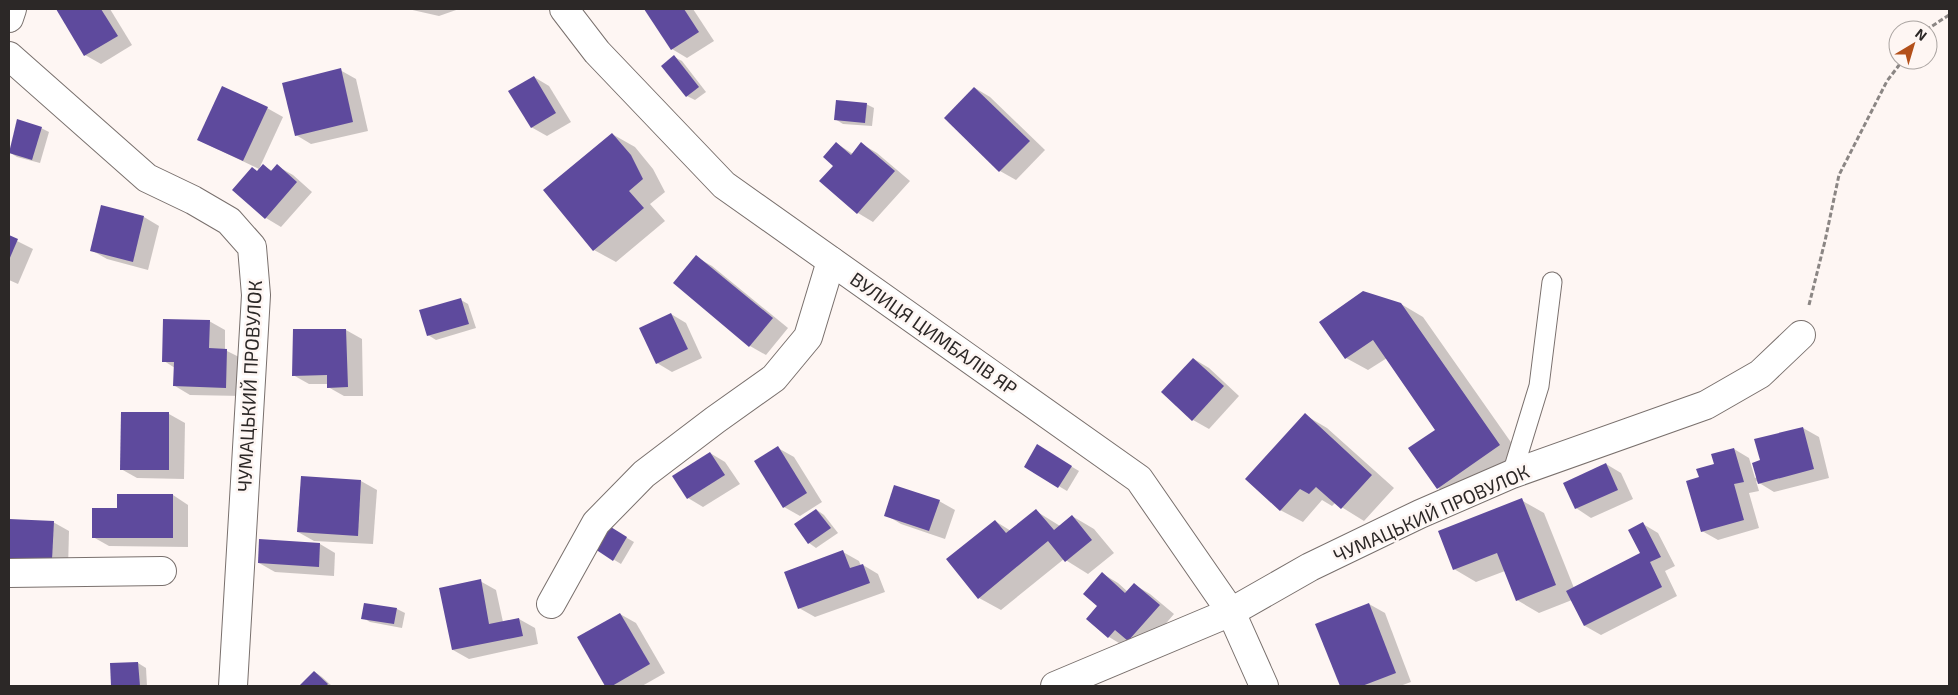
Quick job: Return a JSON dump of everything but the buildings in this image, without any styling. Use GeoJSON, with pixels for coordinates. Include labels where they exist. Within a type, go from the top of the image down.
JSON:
{"type":"FeatureCollection","features":[{"type":"Feature","properties":{"kind":"street"},"geometry":{"type":"LineString","coordinates":[[9,18],[12,9]]}},
{"type":"Feature","properties":{"kind":"street","name":"ВУЛИЦЯ ЦИМБАЛІВ ЯР"},"geometry":{"type":"LineString","coordinates":[[564,9],[596,52],[724,184],[1139,479],[1231,612],[1264,686]]}},
{"type":"Feature","properties":{"kind":"street","name":"ЧУМАЦЬКИЙ ПРОВУЛОК"},"geometry":{"type":"LineString","coordinates":[[9,56],[147,178],[229,221],[252,247],[256,295],[233,686]]}},
{"type":"Feature","properties":{"kind":"street"},"geometry":{"type":"LineString","coordinates":[[551,604],[596,523],[637,481],[707,426],[774,378],[808,337],[831,261]]}},
{"type":"Feature","properties":{"kind":"street","name":"ЧУМАЦЬКИЙ ПРОВУЛОК"},"geometry":{"type":"LineString","coordinates":[[1055,686],[1231,612],[1318,563],[1420,514],[1512,474],[1706,405],[1760,374],[1801,335]]}},
{"type":"Feature","properties":{"kind":"street"},"geometry":{"type":"LineString","coordinates":[[9,573],[162,571]]}},
{"type":"Feature","properties":{"kind":"lane"},"geometry":{"type":"LineString","coordinates":[[1512,474],[1539,386],[1552,282]]}},
{"type":"Feature","properties":{"kind":"path"},"geometry":{"type":"LineString","coordinates":[[1938,22],[1949,15]]}},
{"type":"Feature","properties":{"kind":"path"},"geometry":{"type":"LineString","coordinates":[[1801,335],[1826,240],[1839,175],[1887,81],[1895,70]]}}]}
